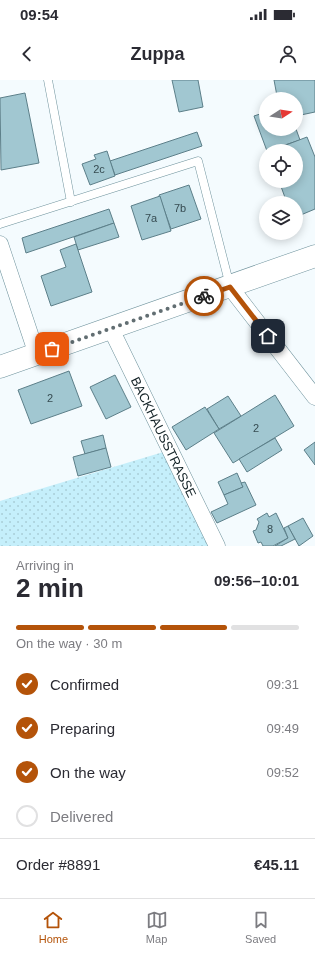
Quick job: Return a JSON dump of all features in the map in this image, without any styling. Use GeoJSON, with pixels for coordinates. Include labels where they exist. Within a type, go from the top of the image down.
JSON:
{"type":"FeatureCollection","features":[{"type":"Feature","properties":{"kind":"street"},"geometry":{"type":"LineString","coordinates":[[0,244],[37,354]]}},
{"type":"Feature","properties":{"kind":"street"},"geometry":{"type":"LineString","coordinates":[[0,367],[315,256]]}},
{"type":"Feature","properties":{"kind":"street"},"geometry":{"type":"LineString","coordinates":[[230,287],[315,397]]}},
{"type":"Feature","properties":{"kind":"street","name":"BACKHAUSSTRASSE"},"geometry":{"type":"LineString","coordinates":[[111,329],[216,546]]}},
{"type":"Feature","properties":{"kind":"lane"},"geometry":{"type":"LineString","coordinates":[[48,80],[71,202]]}},
{"type":"Feature","properties":{"kind":"lane"},"geometry":{"type":"LineString","coordinates":[[0,224],[198,161],[230,287]]}},
{"type":"Feature","properties":{"kind":"shaded area"},"geometry":{"type":"Polygon","coordinates":[[[170,450],[217,546],[0,546],[0,501],[170,450]]]}},
{"type":"Feature","properties":{"kind":"building"},"geometry":{"type":"Polygon","coordinates":[[[172,80],[198,80],[203,107],[179,112],[172,80]]]}},
{"type":"Feature","properties":{"kind":"building"},"geometry":{"type":"Polygon","coordinates":[[[274,80],[315,80],[315,112],[303,115],[303,92],[276,92],[274,80]]]}},
{"type":"Feature","properties":{"kind":"building"},"geometry":{"type":"Polygon","coordinates":[[[25,93],[39,163],[1,170],[0,98],[25,93]]]}},
{"type":"Feature","properties":{"kind":"building"},"geometry":{"type":"Polygon","coordinates":[[[259,114],[259,129],[254,116],[259,114]]]}},
{"type":"Feature","properties":{"kind":"building"},"geometry":{"type":"Polygon","coordinates":[[[197,132],[202,146],[115,175],[110,161],[197,132]]]}},
{"type":"Feature","properties":{"kind":"building"},"geometry":{"type":"Polygon","coordinates":[[[261,136],[299,136],[300,140],[288,144],[264,144],[261,136]]]}},
{"type":"Feature","properties":{"kind":"building"},"geometry":{"type":"Polygon","coordinates":[[[307,137],[315,157],[315,209],[303,214],[303,196],[284,196],[282,188],[303,188],[303,144],[288,144],[307,137]]]}},
{"type":"Feature","properties":{"kind":"building"},"geometry":{"type":"Polygon","coordinates":[[[107,151],[115,176],[90,185],[82,164],[96,159],[94,155],[107,151]]]}},
{"type":"Feature","properties":{"kind":"building"},"geometry":{"type":"Polygon","coordinates":[[[189,185],[201,219],[171,229],[159,195],[189,185]]]}},
{"type":"Feature","properties":{"kind":"building"},"geometry":{"type":"Polygon","coordinates":[[[160,196],[171,231],[142,240],[131,206],[160,196]]]}},
{"type":"Feature","properties":{"kind":"building"},"geometry":{"type":"Polygon","coordinates":[[[109,209],[114,223],[26,253],[22,238],[109,209]]]}},
{"type":"Feature","properties":{"kind":"building"},"geometry":{"type":"Polygon","coordinates":[[[114,223],[119,237],[78,250],[74,237],[114,223]]]}},
{"type":"Feature","properties":{"kind":"building"},"geometry":{"type":"Polygon","coordinates":[[[76,244],[92,292],[51,306],[41,276],[66,267],[60,250],[76,244]]]}},
{"type":"Feature","properties":{"kind":"building"},"geometry":{"type":"Polygon","coordinates":[[[69,371],[82,406],[31,424],[18,390],[69,371]]]}},
{"type":"Feature","properties":{"kind":"building"},"geometry":{"type":"Polygon","coordinates":[[[115,375],[131,407],[106,419],[90,387],[115,375]]]}},
{"type":"Feature","properties":{"kind":"building"},"geometry":{"type":"Polygon","coordinates":[[[275,395],[294,426],[233,463],[214,433],[275,395]]]}},
{"type":"Feature","properties":{"kind":"building"},"geometry":{"type":"Polygon","coordinates":[[[228,396],[241,416],[219,429],[207,409],[228,396]]]}},
{"type":"Feature","properties":{"kind":"building"},"geometry":{"type":"Polygon","coordinates":[[[205,407],[219,429],[186,450],[172,427],[205,407]]]}},
{"type":"Feature","properties":{"kind":"building"},"geometry":{"type":"Polygon","coordinates":[[[103,435],[106,448],[85,454],[81,441],[103,435]]]}},
{"type":"Feature","properties":{"kind":"building"},"geometry":{"type":"Polygon","coordinates":[[[275,438],[282,450],[247,472],[239,459],[275,438]]]}},
{"type":"Feature","properties":{"kind":"building"},"geometry":{"type":"Polygon","coordinates":[[[315,442],[315,465],[304,450],[315,442]]]}},
{"type":"Feature","properties":{"kind":"building"},"geometry":{"type":"Polygon","coordinates":[[[106,448],[111,467],[78,476],[73,457],[106,448]]]}},
{"type":"Feature","properties":{"kind":"building"},"geometry":{"type":"Polygon","coordinates":[[[237,473],[243,487],[224,495],[218,482],[237,473]]]}},
{"type":"Feature","properties":{"kind":"building"},"geometry":{"type":"Polygon","coordinates":[[[245,482],[256,505],[217,523],[211,512],[228,504],[224,495],[243,487],[241,483],[245,482]]]}},
{"type":"Feature","properties":{"kind":"building"},"geometry":{"type":"Polygon","coordinates":[[[267,513],[269,517],[276,513],[288,538],[273,546],[263,546],[261,542],[258,543],[253,531],[256,530],[259,522],[257,519],[267,513]]]}},
{"type":"Feature","properties":{"kind":"building"},"geometry":{"type":"Polygon","coordinates":[[[303,518],[313,536],[299,546],[288,526],[303,518]]]}},
{"type":"Feature","properties":{"kind":"building"},"geometry":{"type":"Polygon","coordinates":[[[288,526],[295,539],[281,546],[275,546],[288,538],[284,528],[288,526]]]}},
{"type":"Feature","properties":{"kind":"way so far"},"geometry":{"type":"LineString","coordinates":[[52,349],[204,296]]}},
{"type":"Feature","properties":{"kind":"route"},"geometry":{"type":"LineString","coordinates":[[204,296],[230,287],[268,336]]}}]}
